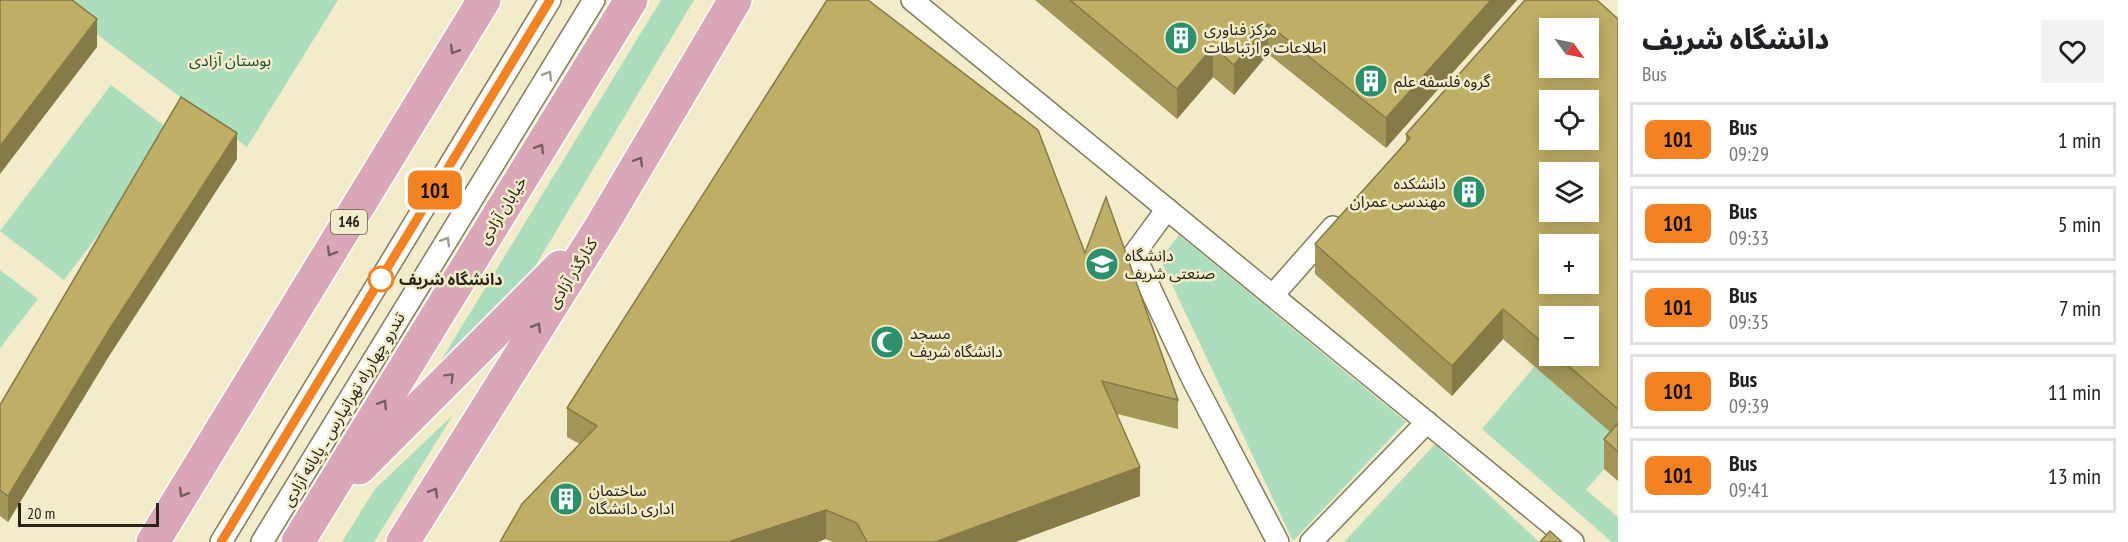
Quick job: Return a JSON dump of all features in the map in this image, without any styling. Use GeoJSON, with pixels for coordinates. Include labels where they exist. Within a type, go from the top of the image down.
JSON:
{"type":"FeatureCollection","features":[{"type":"Feature","properties":{"kind":"main road","name":"146"},"geometry":{"type":"LineString","coordinates":[[153,542],[484,0]]}},
{"type":"Feature","properties":{"kind":"main road","name":"خیابان آزادی"},"geometry":{"type":"LineString","coordinates":[[298,542],[631,0]]}},
{"type":"Feature","properties":{"kind":"main road","name":"کنارگذر آزادی"},"geometry":{"type":"LineString","coordinates":[[403,542],[602,225],[735,0]]}},
{"type":"Feature","properties":{"kind":"main road"},"geometry":{"type":"LineString","coordinates":[[320,508],[602,225]]}},
{"type":"Feature","properties":{"kind":"lane"},"geometry":{"type":"LineString","coordinates":[[221,542],[550,0]]}},
{"type":"Feature","properties":{"kind":"lane","name":"تندرو چهارراه تهرانپارس ـ پایانه آزادی"},"geometry":{"type":"LineString","coordinates":[[262,542],[594,0]]}},
{"type":"Feature","properties":{"kind":"lane"},"geometry":{"type":"LineString","coordinates":[[912,0],[1573,542]]}},
{"type":"Feature","properties":{"kind":"lane"},"geometry":{"type":"LineString","coordinates":[[1167,209],[1134,254],[1192,378],[1278,542]]}},
{"type":"Feature","properties":{"kind":"lane"},"geometry":{"type":"LineString","coordinates":[[1273,295],[1343,215]]}},
{"type":"Feature","properties":{"kind":"lane"},"geometry":{"type":"LineString","coordinates":[[1311,542],[1427,422]]}},
{"type":"Feature","properties":{"kind":"green space","name":"بوستان آزادی"},"geometry":{"type":"Polygon","coordinates":[[[51,0],[338,0],[247,147],[51,0]]]}},
{"type":"Feature","properties":{"kind":"green space"},"geometry":{"type":"Polygon","coordinates":[[[661,0],[694,0],[518,295],[401,426],[661,0]]]}},
{"type":"Feature","properties":{"kind":"green space"},"geometry":{"type":"Polygon","coordinates":[[[111,85],[175,134],[64,280],[0,231],[111,85]]]}},
{"type":"Feature","properties":{"kind":"green space"},"geometry":{"type":"Polygon","coordinates":[[[1179,235],[1406,422],[1293,541],[1160,259],[1179,235]]]}},
{"type":"Feature","properties":{"kind":"green space"},"geometry":{"type":"Polygon","coordinates":[[[0,270],[38,299],[0,348],[0,270]]]}},
{"type":"Feature","properties":{"kind":"green space"},"geometry":{"type":"Polygon","coordinates":[[[1535,366],[1618,439],[1618,453],[1586,490],[1618,517],[1618,542],[1612,542],[1482,429],[1535,366]]]}},
{"type":"Feature","properties":{"kind":"green space"},"geometry":{"type":"Polygon","coordinates":[[[453,415],[374,542],[342,542],[375,489],[453,415]]]}},
{"type":"Feature","properties":{"kind":"green space"},"geometry":{"type":"Polygon","coordinates":[[[1435,444],[1539,542],[1344,542],[1435,444]]]}},
{"type":"Feature","properties":{"kind":"building"},"geometry":{"type":"Polygon","coordinates":[[[0,0],[72,0],[97,19],[0,146],[0,0]]]}},
{"type":"Feature","properties":{"kind":"building","name":"مسجد دانشگاه شریف"},"geometry":{"type":"Polygon","coordinates":[[[827,0],[868,0],[1038,130],[1085,253],[1106,197],[1178,400],[1102,381],[1140,467],[935,542],[867,542],[857,523],[826,510],[731,541],[733,542],[500,542],[522,504],[597,426],[567,408],[827,0]]]}},
{"type":"Feature","properties":{"kind":"building"},"geometry":{"type":"Polygon","coordinates":[[[1070,0],[1491,0],[1386,118],[1268,24],[1234,65],[1213,47],[1177,89],[1070,0]]]}},
{"type":"Feature","properties":{"kind":"building","name":"دانشکده مهندسی عمران"},"geometry":{"type":"Polygon","coordinates":[[[1525,0],[1597,0],[1618,19],[1618,409],[1569,366],[1599,366],[1599,306],[1539,306],[1539,340],[1503,309],[1452,366],[1315,244],[1410,138],[1406,134],[1525,0]]]}},
{"type":"Feature","properties":{"kind":"building"},"geometry":{"type":"Polygon","coordinates":[[[181,97],[237,133],[109,330],[8,496],[0,490],[0,405],[181,97]]]}},
{"type":"Feature","properties":{"kind":"building"},"geometry":{"type":"Polygon","coordinates":[[[1618,423],[1618,452],[1604,439],[1618,423]]]}},
{"type":"Feature","properties":{"kind":"building"},"geometry":{"type":"Polygon","coordinates":[[[1550,531],[1562,542],[1540,542],[1550,531]]]}},
{"type":"Feature","properties":{"kind":"bus line","name":"101"},"geometry":{"type":"LineString","coordinates":[[221,542],[550,0]]}},
{"type":"Feature","properties":{"kind":"place","name":"مرکز فناوری اطلاعات و ارتباطات"},"geometry":{"type":"Point","coordinates":[1181,38]}},
{"type":"Feature","properties":{"kind":"place","name":"گروه فلسفه علم"},"geometry":{"type":"Point","coordinates":[1371,81]}},
{"type":"Feature","properties":{"kind":"place","name":"دانشکده مهندسی عمران"},"geometry":{"type":"Point","coordinates":[1469,192]}},
{"type":"Feature","properties":{"kind":"place","name":"دانشگاه صنعتی شریف"},"geometry":{"type":"Point","coordinates":[1102,264]}},
{"type":"Feature","properties":{"kind":"place","name":"دانشگاه شریف"},"geometry":{"type":"Point","coordinates":[381,279]}},
{"type":"Feature","properties":{"kind":"place","name":"مسجد دانشگاه شریف"},"geometry":{"type":"Point","coordinates":[887,342]}},
{"type":"Feature","properties":{"kind":"place","name":"ساختمان اداری دانشگاه"},"geometry":{"type":"Point","coordinates":[566,499]}}]}
